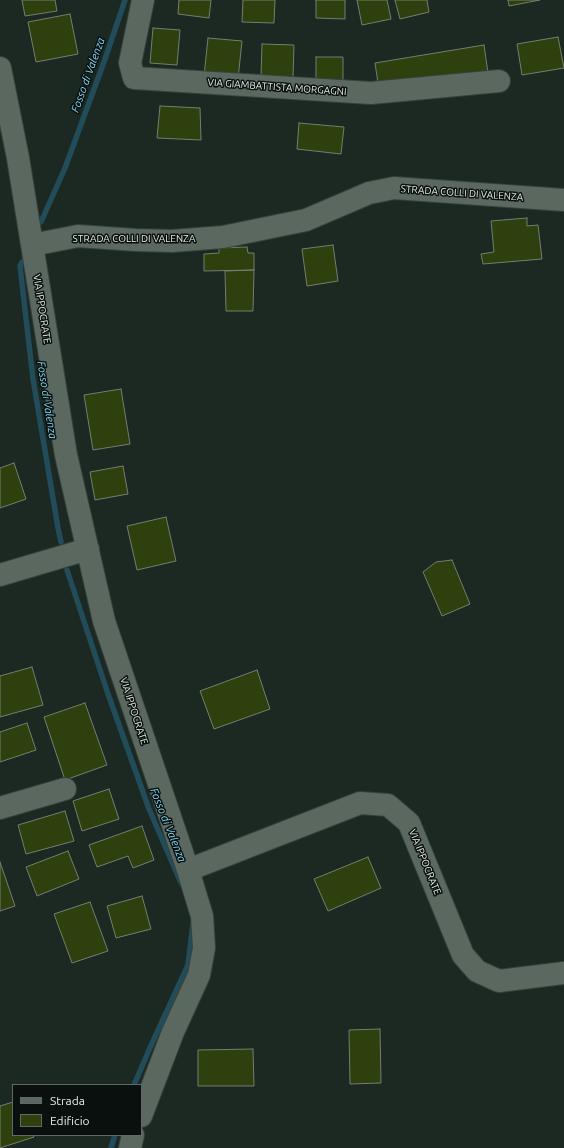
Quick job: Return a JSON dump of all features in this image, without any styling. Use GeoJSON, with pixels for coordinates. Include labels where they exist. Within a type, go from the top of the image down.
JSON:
{"type":"FeatureCollection","features":[{"type":"Feature","properties":{"kind":"street","name":"VIA GIAMBATTISTA MORGAGNI"},"geometry":{"type":"LineString","coordinates":[[143,0],[130,63],[134,78],[371,93],[499,81]]}},
{"type":"Feature","properties":{"kind":"street","name":"VIA IPPOCRATE"},"geometry":{"type":"LineString","coordinates":[[0,68],[18,158],[66,455],[104,620],[202,916],[204,948],[199,975],[174,1032],[142,1113]]}},
{"type":"Feature","properties":{"kind":"street","name":"STRADA COLLI DI VALENZA"},"geometry":{"type":"LineString","coordinates":[[32,245],[78,236],[172,241],[223,238],[306,220],[369,193],[394,188],[564,200]]}},
{"type":"Feature","properties":{"kind":"street"},"geometry":{"type":"LineString","coordinates":[[0,575],[88,549]]}},
{"type":"Feature","properties":{"kind":"street"},"geometry":{"type":"LineString","coordinates":[[0,808],[65,790]]}},
{"type":"Feature","properties":{"kind":"street","name":"VIA IPPOCRATE"},"geometry":{"type":"LineString","coordinates":[[188,870],[360,803],[388,805],[409,823],[463,955],[477,971],[499,981],[564,972]]}},
{"type":"Feature","properties":{"kind":"street"},"geometry":{"type":"LineString","coordinates":[[130,1148],[134,1136]]}},
{"type":"Feature","properties":{"kind":"building"},"geometry":{"type":"Polygon","coordinates":[[[22,0],[55,0],[57,11],[25,16],[22,0]]]}},
{"type":"Feature","properties":{"kind":"building"},"geometry":{"type":"Polygon","coordinates":[[[179,0],[211,0],[209,18],[178,14],[179,0]]]}},
{"type":"Feature","properties":{"kind":"building"},"geometry":{"type":"Polygon","coordinates":[[[243,0],[275,0],[274,23],[242,22],[243,0]]]}},
{"type":"Feature","properties":{"kind":"building"},"geometry":{"type":"Polygon","coordinates":[[[316,0],[345,0],[345,19],[316,18],[316,0]]]}},
{"type":"Feature","properties":{"kind":"building"},"geometry":{"type":"Polygon","coordinates":[[[357,0],[387,0],[391,19],[362,25],[357,0]]]}},
{"type":"Feature","properties":{"kind":"building"},"geometry":{"type":"Polygon","coordinates":[[[395,0],[427,0],[429,12],[400,19],[395,0]]]}},
{"type":"Feature","properties":{"kind":"building"},"geometry":{"type":"Polygon","coordinates":[[[508,0],[540,0],[509,6],[508,0]]]}},
{"type":"Feature","properties":{"kind":"building"},"geometry":{"type":"Polygon","coordinates":[[[70,14],[78,54],[36,62],[28,22],[70,14]]]}},
{"type":"Feature","properties":{"kind":"building"},"geometry":{"type":"Polygon","coordinates":[[[153,28],[180,30],[177,65],[150,63],[153,28]]]}},
{"type":"Feature","properties":{"kind":"building"},"geometry":{"type":"Polygon","coordinates":[[[558,37],[564,68],[522,75],[517,44],[558,37]]]}},
{"type":"Feature","properties":{"kind":"building"},"geometry":{"type":"Polygon","coordinates":[[[208,38],[242,41],[238,79],[204,76],[208,38]]]}},
{"type":"Feature","properties":{"kind":"building"},"geometry":{"type":"Polygon","coordinates":[[[262,44],[294,45],[293,78],[261,76],[262,44]]]}},
{"type":"Feature","properties":{"kind":"building"},"geometry":{"type":"Polygon","coordinates":[[[484,45],[488,73],[379,90],[375,63],[484,45]]]}},
{"type":"Feature","properties":{"kind":"building"},"geometry":{"type":"Polygon","coordinates":[[[316,57],[343,57],[343,80],[316,80],[316,57]]]}},
{"type":"Feature","properties":{"kind":"building"},"geometry":{"type":"Polygon","coordinates":[[[160,106],[200,108],[201,140],[157,138],[160,106]]]}},
{"type":"Feature","properties":{"kind":"building"},"geometry":{"type":"Polygon","coordinates":[[[299,123],[344,127],[341,154],[297,149],[299,123]]]}},
{"type":"Feature","properties":{"kind":"building"},"geometry":{"type":"Polygon","coordinates":[[[527,218],[527,226],[538,225],[542,259],[483,264],[481,254],[494,252],[491,221],[527,218]]]}},
{"type":"Feature","properties":{"kind":"building"},"geometry":{"type":"Polygon","coordinates":[[[333,245],[338,281],[307,286],[302,249],[333,245]]]}},
{"type":"Feature","properties":{"kind":"building"},"geometry":{"type":"Polygon","coordinates":[[[247,247],[248,253],[254,253],[254,270],[204,271],[204,254],[219,253],[219,248],[247,247]]]}},
{"type":"Feature","properties":{"kind":"building"},"geometry":{"type":"Polygon","coordinates":[[[254,270],[253,311],[226,311],[225,271],[254,270]]]}},
{"type":"Feature","properties":{"kind":"building"},"geometry":{"type":"Polygon","coordinates":[[[121,389],[130,444],[93,450],[84,395],[121,389]]]}},
{"type":"Feature","properties":{"kind":"building"},"geometry":{"type":"Polygon","coordinates":[[[14,463],[26,499],[0,508],[0,468],[14,463]]]}},
{"type":"Feature","properties":{"kind":"building"},"geometry":{"type":"Polygon","coordinates":[[[123,466],[128,494],[95,500],[90,472],[123,466]]]}},
{"type":"Feature","properties":{"kind":"building"},"geometry":{"type":"Polygon","coordinates":[[[166,517],[176,561],[137,570],[127,526],[166,517]]]}},
{"type":"Feature","properties":{"kind":"building"},"geometry":{"type":"Polygon","coordinates":[[[452,560],[470,604],[442,616],[423,572],[436,562],[452,560]]]}},
{"type":"Feature","properties":{"kind":"building"},"geometry":{"type":"Polygon","coordinates":[[[32,667],[43,705],[0,717],[0,676],[32,667]]]}},
{"type":"Feature","properties":{"kind":"building"},"geometry":{"type":"Polygon","coordinates":[[[257,670],[270,709],[214,729],[200,691],[257,670]]]}},
{"type":"Feature","properties":{"kind":"building"},"geometry":{"type":"Polygon","coordinates":[[[85,703],[107,765],[65,780],[44,717],[85,703]]]}},
{"type":"Feature","properties":{"kind":"building"},"geometry":{"type":"Polygon","coordinates":[[[27,723],[36,750],[0,762],[0,732],[27,723]]]}},
{"type":"Feature","properties":{"kind":"building"},"geometry":{"type":"Polygon","coordinates":[[[109,789],[119,819],[82,831],[73,801],[109,789]]]}},
{"type":"Feature","properties":{"kind":"building"},"geometry":{"type":"Polygon","coordinates":[[[65,811],[74,841],[26,854],[18,825],[65,811]]]}},
{"type":"Feature","properties":{"kind":"building"},"geometry":{"type":"Polygon","coordinates":[[[142,826],[154,860],[133,868],[128,856],[97,867],[89,845],[142,826]]]}},
{"type":"Feature","properties":{"kind":"building"},"geometry":{"type":"Polygon","coordinates":[[[68,851],[79,879],[37,896],[26,867],[68,851]]]}},
{"type":"Feature","properties":{"kind":"building"},"geometry":{"type":"Polygon","coordinates":[[[368,857],[381,888],[328,911],[314,879],[368,857]]]}},
{"type":"Feature","properties":{"kind":"building"},"geometry":{"type":"Polygon","coordinates":[[[0,862],[15,906],[0,911],[0,862]]]}},
{"type":"Feature","properties":{"kind":"building"},"geometry":{"type":"Polygon","coordinates":[[[142,896],[151,929],[116,938],[107,906],[142,896]]]}},
{"type":"Feature","properties":{"kind":"building"},"geometry":{"type":"Polygon","coordinates":[[[90,902],[108,951],[72,963],[54,914],[90,902]]]}},
{"type":"Feature","properties":{"kind":"building"},"geometry":{"type":"Polygon","coordinates":[[[380,1029],[381,1083],[350,1084],[349,1030],[380,1029]]]}},
{"type":"Feature","properties":{"kind":"building"},"geometry":{"type":"Polygon","coordinates":[[[253,1049],[254,1086],[198,1086],[198,1050],[253,1049]]]}},
{"type":"Feature","properties":{"kind":"building"},"geometry":{"type":"Polygon","coordinates":[[[12,1102],[12,1136],[34,1137],[0,1148],[0,1106],[12,1102]]]}},
{"type":"Feature","properties":{"kind":"waterway","name":"Fosso di Valenza"},"geometry":{"type":"LineString","coordinates":[[41,222],[65,168],[125,0]]}},
{"type":"Feature","properties":{"kind":"waterway","name":"Fosso di Valenza"},"geometry":{"type":"LineString","coordinates":[[22,262],[20,266],[33,379],[61,542]]}},
{"type":"Feature","properties":{"kind":"waterway","name":"Fosso di Valenza"},"geometry":{"type":"LineString","coordinates":[[67,570],[108,694],[149,809],[181,883]]}},
{"type":"Feature","properties":{"kind":"waterway","name":"Fosso di Valenza"},"geometry":{"type":"LineString","coordinates":[[134,1084],[188,965],[193,923]]}},
{"type":"Feature","properties":{"kind":"waterway","name":"Fosso di Valenza"},"geometry":{"type":"LineString","coordinates":[[111,1148],[115,1136]]}}]}
